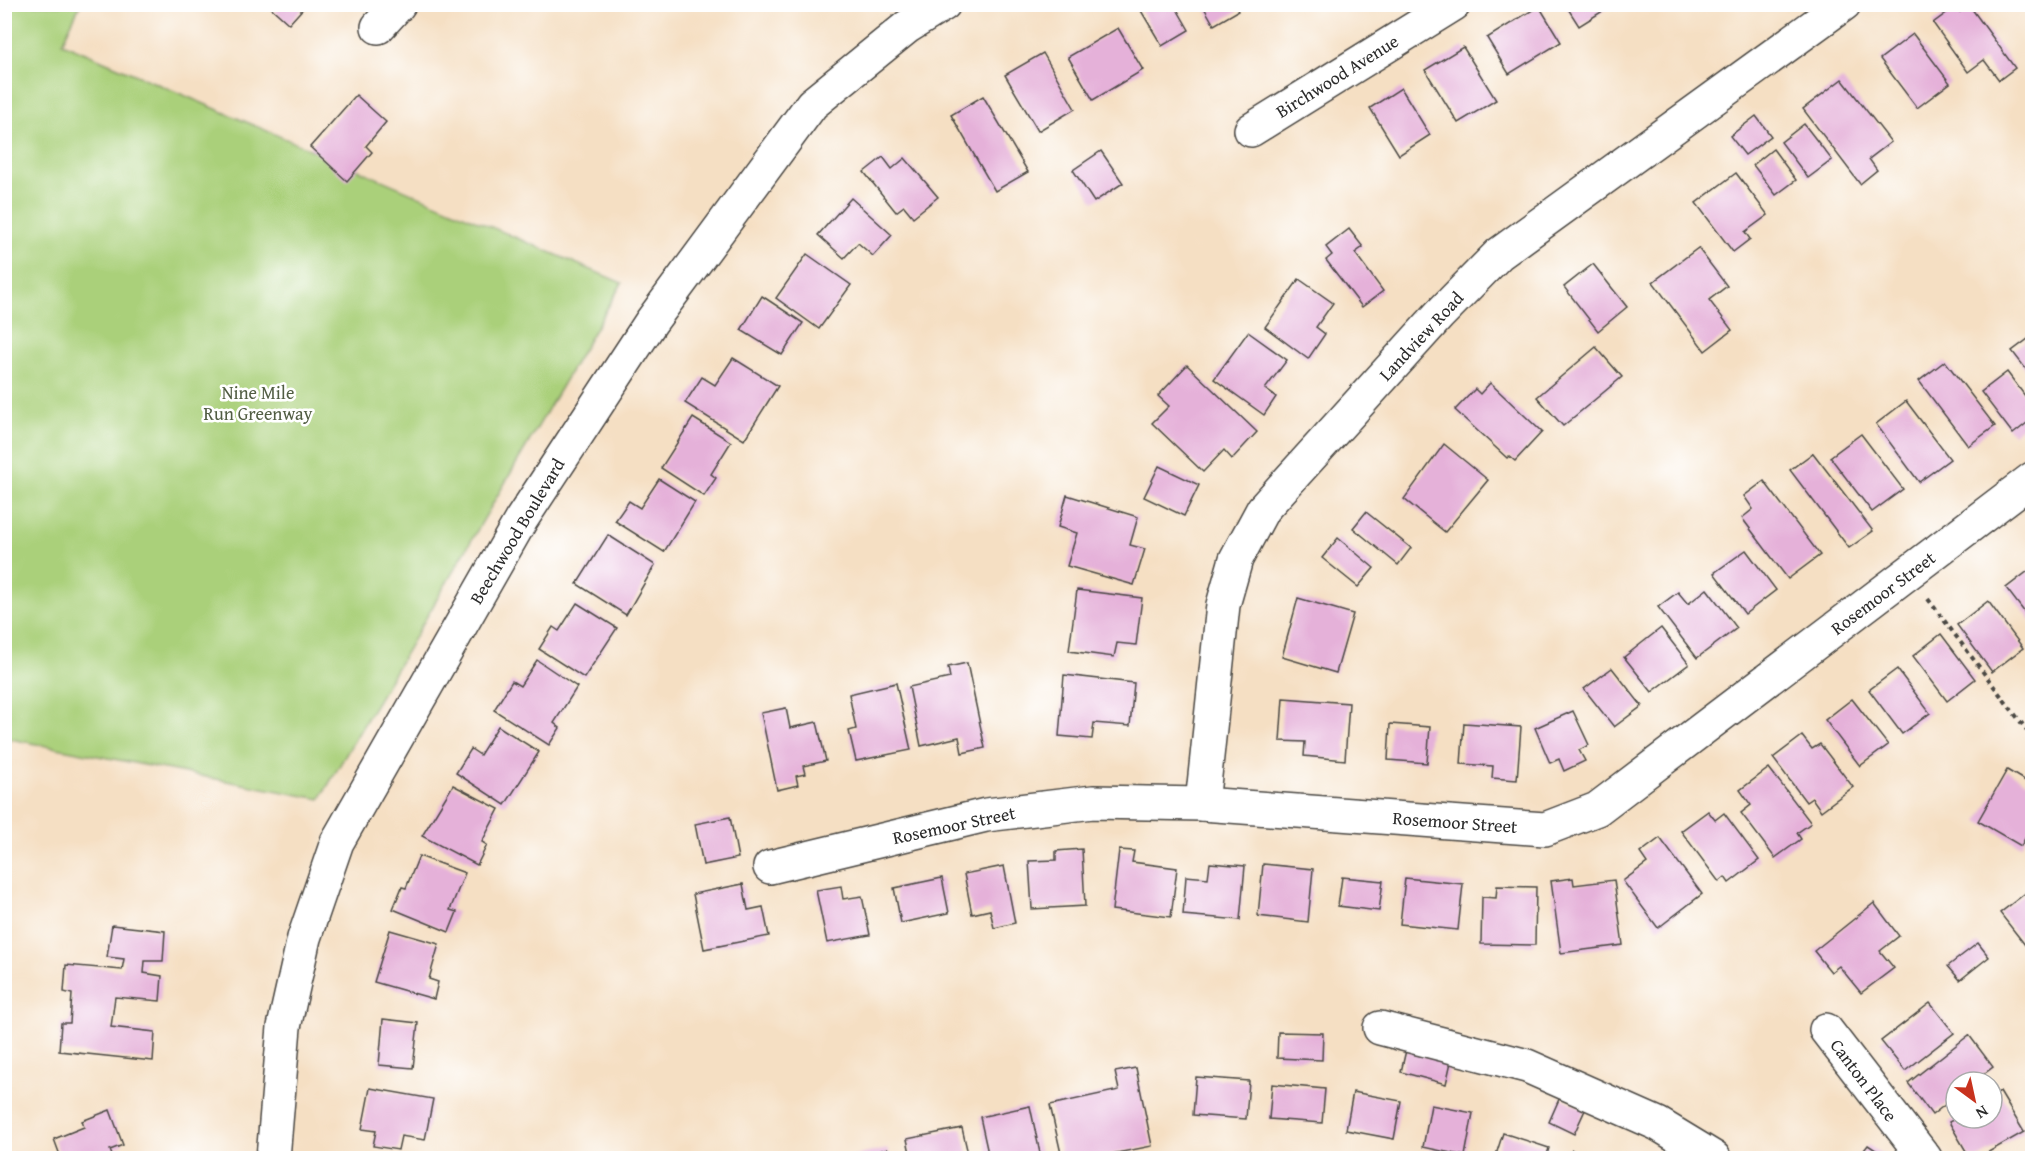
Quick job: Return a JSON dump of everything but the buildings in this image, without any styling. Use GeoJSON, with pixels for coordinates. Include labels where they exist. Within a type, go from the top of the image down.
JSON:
{"type":"FeatureCollection","features":[{"type":"Feature","properties":{"kind":"street","name":"Beechwood Boulevard"},"geometry":{"type":"LineString","coordinates":[[273,1158],[284,1027],[304,938],[337,842],[520,520],[651,322],[812,104],[907,27],[944,4]]}},
{"type":"Feature","properties":{"kind":"street","name":"Birchwood Avenue"},"geometry":{"type":"LineString","coordinates":[[1251,130],[1454,4]]}},
{"type":"Feature","properties":{"kind":"street","name":"Landview Road"},"geometry":{"type":"LineString","coordinates":[[1202,804],[1223,604],[1236,559],[1263,509],[1439,315],[1499,254],[1844,4]]}},
{"type":"Feature","properties":{"kind":"street","name":"Rosemoor Street"},"geometry":{"type":"LineString","coordinates":[[770,867],[986,815],[1093,802],[1202,804],[1545,829],[1597,809],[2032,479]]}},
{"type":"Feature","properties":{"kind":"street"},"geometry":{"type":"LineString","coordinates":[[1380,1028],[1527,1066],[1658,1124],[1714,1158]]}},
{"type":"Feature","properties":{"kind":"street","name":"Canton Place"},"geometry":{"type":"LineString","coordinates":[[1826,1030],[1925,1158]]}},
{"type":"Feature","properties":{"kind":"path"},"geometry":{"type":"LineString","coordinates":[[1924,595],[2032,737]]}},
{"type":"Feature","properties":{"kind":"green space","name":"Nine Mile Run Greenway"},"geometry":{"type":"Polygon","coordinates":[[[4,5],[80,5],[62,43],[622,283],[320,799],[5,738],[4,5]]]}}]}
